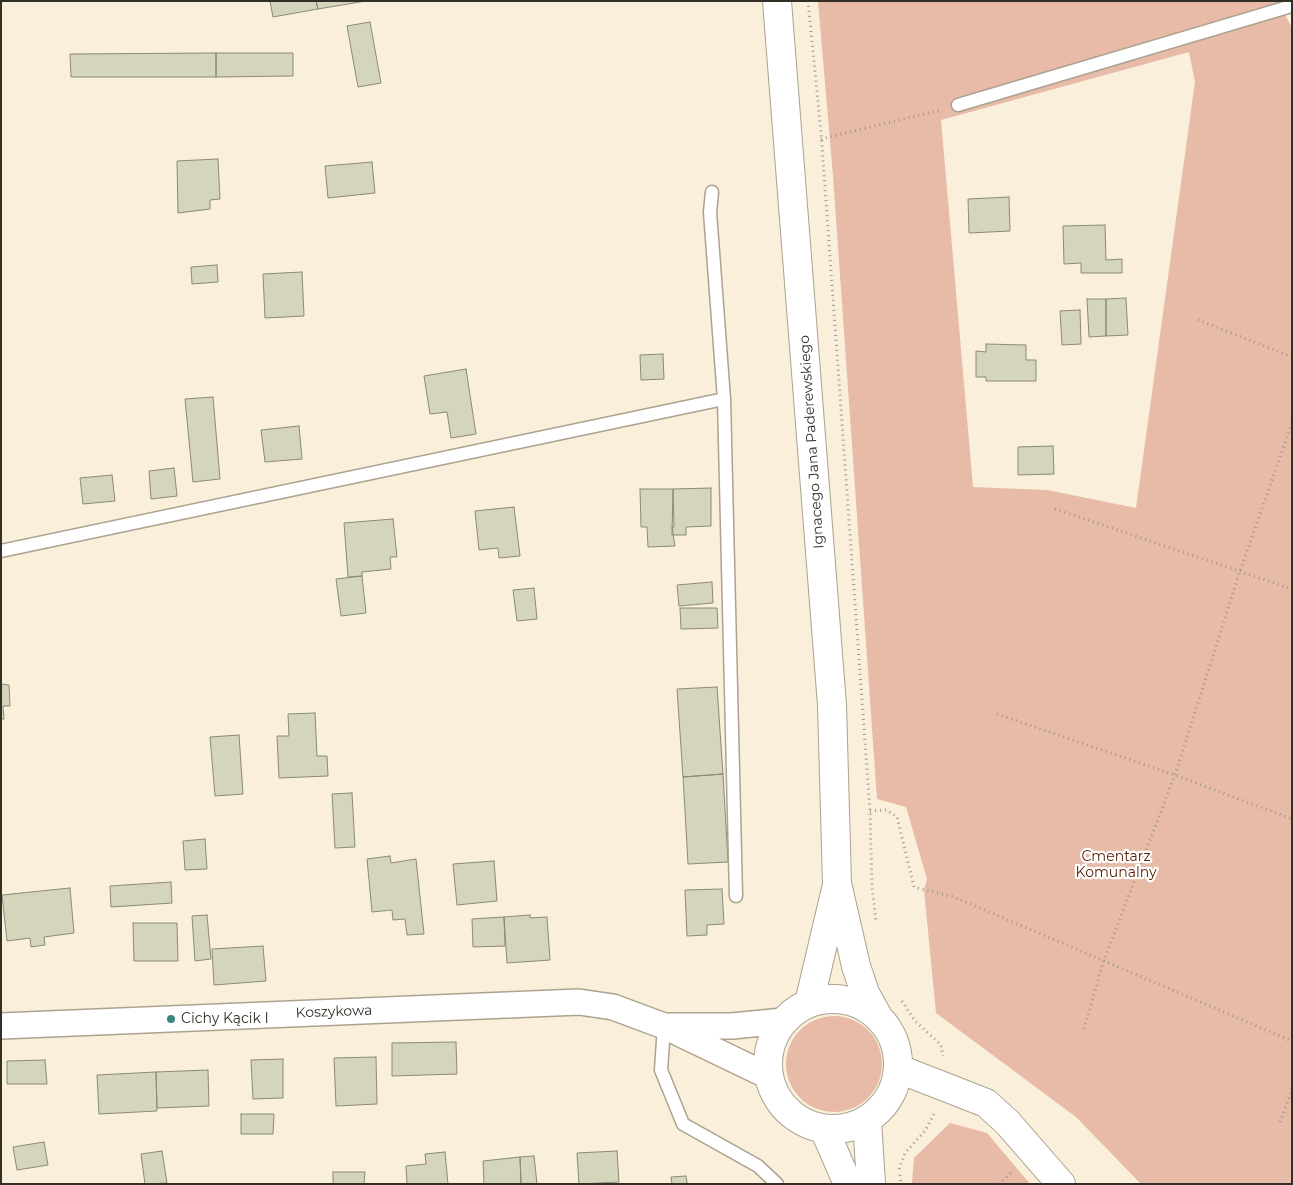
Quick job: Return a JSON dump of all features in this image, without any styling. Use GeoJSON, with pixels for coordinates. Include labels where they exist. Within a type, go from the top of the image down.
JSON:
{"type":"FeatureCollection","features":[{"type":"Feature","properties":{"kind":"main road","name":"Ignacego Jana Paderewskiego"},"geometry":{"type":"LineString","coordinates":[[777,1],[832,705],[837,883],[856,966],[865,993],[878,1015]]}},
{"type":"Feature","properties":{"kind":"main road","name":"Ignacego Jana Paderewskiego"},"geometry":{"type":"LineString","coordinates":[[809,1003],[837,883]]}},
{"type":"Feature","properties":{"kind":"main road"},"geometry":{"type":"LineString","coordinates":[[825,999],[842,999],[861,1004],[878,1015],[890,1031],[897,1050],[898,1069],[894,1089],[883,1107],[867,1120],[848,1128],[824,1129],[802,1122],[784,1108],[771,1088],[767,1065],[771,1042],[783,1021],[795,1010],[809,1003],[825,999]]}},
{"type":"Feature","properties":{"kind":"main road"},"geometry":{"type":"LineString","coordinates":[[898,1069],[986,1103],[1007,1122],[1061,1184]]}},
{"type":"Feature","properties":{"kind":"main road"},"geometry":{"type":"LineString","coordinates":[[867,1120],[871,1184]]}},
{"type":"Feature","properties":{"kind":"main road"},"geometry":{"type":"LineString","coordinates":[[824,1129],[848,1184]]}},
{"type":"Feature","properties":{"kind":"street","name":"Koszykowa"},"geometry":{"type":"LineString","coordinates":[[1,1026],[579,1002],[613,1007],[664,1026],[768,1076]]}},
{"type":"Feature","properties":{"kind":"street","name":"Koszykowa"},"geometry":{"type":"LineString","coordinates":[[664,1026],[732,1026],[783,1021]]}},
{"type":"Feature","properties":{"kind":"lane"},"geometry":{"type":"LineString","coordinates":[[958,106],[1288,8],[1292,4]]}},
{"type":"Feature","properties":{"kind":"lane"},"geometry":{"type":"LineString","coordinates":[[712,192],[710,212],[724,399],[736,896]]}},
{"type":"Feature","properties":{"kind":"lane"},"geometry":{"type":"LineString","coordinates":[[1,551],[724,399]]}},
{"type":"Feature","properties":{"kind":"lane"},"geometry":{"type":"LineString","coordinates":[[664,1026],[660,1070],[683,1124],[758,1166],[777,1184]]}},
{"type":"Feature","properties":{"kind":"path"},"geometry":{"type":"LineString","coordinates":[[808,1],[821,139],[870,811],[872,887],[876,926]]}},
{"type":"Feature","properties":{"kind":"path"},"geometry":{"type":"LineString","coordinates":[[821,139],[958,106]]}},
{"type":"Feature","properties":{"kind":"path"},"geometry":{"type":"LineString","coordinates":[[1198,320],[1292,357]]}},
{"type":"Feature","properties":{"kind":"path"},"geometry":{"type":"LineString","coordinates":[[1084,1029],[1104,960],[1175,775],[1240,571],[1292,423]]}},
{"type":"Feature","properties":{"kind":"path"},"geometry":{"type":"LineString","coordinates":[[1055,510],[1292,589]]}},
{"type":"Feature","properties":{"kind":"path"},"geometry":{"type":"LineString","coordinates":[[997,714],[1175,775],[1292,819]]}},
{"type":"Feature","properties":{"kind":"path"},"geometry":{"type":"LineString","coordinates":[[870,811],[886,810],[897,817],[914,887],[954,897],[1292,1041]]}},
{"type":"Feature","properties":{"kind":"path"},"geometry":{"type":"LineString","coordinates":[[900,999],[915,1021],[941,1045],[943,1059]]}},
{"type":"Feature","properties":{"kind":"path"},"geometry":{"type":"LineString","coordinates":[[1280,1122],[1292,1091]]}},
{"type":"Feature","properties":{"kind":"path"},"geometry":{"type":"LineString","coordinates":[[901,1184],[899,1169],[905,1153],[925,1132],[935,1110]]}},
{"type":"Feature","properties":{"kind":"green space","name":"Cmentarz Komunalny"},"geometry":{"type":"Polygon","coordinates":[[[818,1],[1278,1],[1292,28],[1292,1184],[1141,1184],[1076,1117],[936,1013],[924,890],[927,879],[906,807],[877,799],[833,176],[818,1]],[[1189,52],[941,120],[973,487],[1047,490],[1136,508],[1195,82],[1189,52]]]}},
{"type":"Feature","properties":{"kind":"green space"},"geometry":{"type":"Polygon","coordinates":[[[834,1016],[852,1020],[868,1030],[878,1046],[882,1064],[878,1082],[868,1098],[852,1108],[834,1112],[816,1108],[800,1098],[790,1082],[786,1064],[790,1046],[800,1030],[816,1020],[834,1016]]]}},
{"type":"Feature","properties":{"kind":"green space"},"geometry":{"type":"Polygon","coordinates":[[[950,1123],[987,1133],[1030,1184],[912,1184],[914,1158],[950,1123]]]}},
{"type":"Feature","properties":{"kind":"building"},"geometry":{"type":"Polygon","coordinates":[[[270,1],[316,1],[318,9],[273,17],[270,1]]]}},
{"type":"Feature","properties":{"kind":"building"},"geometry":{"type":"Polygon","coordinates":[[[316,1],[366,1],[318,9],[316,1]]]}},
{"type":"Feature","properties":{"kind":"building"},"geometry":{"type":"Polygon","coordinates":[[[370,22],[381,83],[358,87],[347,26],[370,22]]]}},
{"type":"Feature","properties":{"kind":"building"},"geometry":{"type":"Polygon","coordinates":[[[216,53],[216,77],[71,77],[70,54],[216,53]]]}},
{"type":"Feature","properties":{"kind":"building"},"geometry":{"type":"Polygon","coordinates":[[[216,53],[293,53],[293,76],[216,77],[216,53]]]}},
{"type":"Feature","properties":{"kind":"building"},"geometry":{"type":"Polygon","coordinates":[[[218,159],[220,199],[210,200],[210,209],[178,213],[177,161],[218,159]]]}},
{"type":"Feature","properties":{"kind":"building"},"geometry":{"type":"Polygon","coordinates":[[[372,162],[375,193],[328,198],[325,166],[372,162]]]}},
{"type":"Feature","properties":{"kind":"building"},"geometry":{"type":"Polygon","coordinates":[[[1009,197],[1010,231],[969,233],[968,199],[1009,197]]]}},
{"type":"Feature","properties":{"kind":"building"},"geometry":{"type":"Polygon","coordinates":[[[1105,225],[1106,260],[1122,259],[1122,273],[1081,273],[1081,263],[1064,264],[1063,226],[1105,225]]]}},
{"type":"Feature","properties":{"kind":"building"},"geometry":{"type":"Polygon","coordinates":[[[217,265],[218,282],[192,284],[191,267],[217,265]]]}},
{"type":"Feature","properties":{"kind":"building"},"geometry":{"type":"Polygon","coordinates":[[[302,272],[304,316],[265,318],[263,274],[302,272]]]}},
{"type":"Feature","properties":{"kind":"building"},"geometry":{"type":"Polygon","coordinates":[[[1126,298],[1128,335],[1106,336],[1106,299],[1126,298]]]}},
{"type":"Feature","properties":{"kind":"building"},"geometry":{"type":"Polygon","coordinates":[[[1087,299],[1106,299],[1106,336],[1089,337],[1087,299]]]}},
{"type":"Feature","properties":{"kind":"building"},"geometry":{"type":"Polygon","coordinates":[[[1080,310],[1081,344],[1062,345],[1060,311],[1080,310]]]}},
{"type":"Feature","properties":{"kind":"building"},"geometry":{"type":"Polygon","coordinates":[[[986,344],[1026,345],[1026,360],[1036,360],[1036,381],[986,381],[986,377],[976,377],[976,351],[986,352],[986,344]]]}},
{"type":"Feature","properties":{"kind":"building"},"geometry":{"type":"Polygon","coordinates":[[[663,354],[664,379],[641,380],[640,355],[663,354]]]}},
{"type":"Feature","properties":{"kind":"building"},"geometry":{"type":"Polygon","coordinates":[[[466,369],[476,434],[451,438],[447,412],[430,414],[424,376],[466,369]]]}},
{"type":"Feature","properties":{"kind":"building"},"geometry":{"type":"Polygon","coordinates":[[[213,397],[220,479],[193,482],[185,399],[213,397]]]}},
{"type":"Feature","properties":{"kind":"building"},"geometry":{"type":"Polygon","coordinates":[[[299,426],[302,459],[265,462],[261,430],[299,426]]]}},
{"type":"Feature","properties":{"kind":"building"},"geometry":{"type":"Polygon","coordinates":[[[1053,446],[1054,474],[1018,475],[1018,447],[1053,446]]]}},
{"type":"Feature","properties":{"kind":"building"},"geometry":{"type":"Polygon","coordinates":[[[174,468],[177,496],[151,499],[149,471],[174,468]]]}},
{"type":"Feature","properties":{"kind":"building"},"geometry":{"type":"Polygon","coordinates":[[[112,475],[115,501],[83,504],[80,478],[112,475]]]}},
{"type":"Feature","properties":{"kind":"building"},"geometry":{"type":"Polygon","coordinates":[[[711,488],[711,526],[686,527],[686,535],[672,535],[673,489],[711,488]]]}},
{"type":"Feature","properties":{"kind":"building"},"geometry":{"type":"Polygon","coordinates":[[[640,489],[673,489],[674,527],[672,527],[675,546],[648,547],[647,527],[641,527],[640,489]]]}},
{"type":"Feature","properties":{"kind":"building"},"geometry":{"type":"Polygon","coordinates":[[[514,507],[520,556],[499,558],[498,548],[479,550],[475,511],[514,507]]]}},
{"type":"Feature","properties":{"kind":"building"},"geometry":{"type":"Polygon","coordinates":[[[393,519],[397,557],[390,557],[391,569],[362,572],[362,576],[348,577],[344,523],[393,519]]]}},
{"type":"Feature","properties":{"kind":"building"},"geometry":{"type":"Polygon","coordinates":[[[362,576],[366,613],[341,616],[336,579],[362,576]]]}},
{"type":"Feature","properties":{"kind":"building"},"geometry":{"type":"Polygon","coordinates":[[[712,582],[713,603],[679,606],[677,585],[712,582]]]}},
{"type":"Feature","properties":{"kind":"building"},"geometry":{"type":"Polygon","coordinates":[[[534,588],[537,619],[517,621],[513,590],[534,588]]]}},
{"type":"Feature","properties":{"kind":"building"},"geometry":{"type":"Polygon","coordinates":[[[680,608],[717,608],[718,628],[681,629],[680,608]]]}},
{"type":"Feature","properties":{"kind":"building"},"geometry":{"type":"Polygon","coordinates":[[[1,684],[9,685],[10,706],[3,706],[4,719],[1,719],[1,684]]]}},
{"type":"Feature","properties":{"kind":"building"},"geometry":{"type":"Polygon","coordinates":[[[717,687],[723,774],[683,777],[677,689],[717,687]]]}},
{"type":"Feature","properties":{"kind":"building"},"geometry":{"type":"Polygon","coordinates":[[[315,713],[317,756],[327,756],[328,776],[279,778],[277,736],[289,736],[288,714],[315,713]]]}},
{"type":"Feature","properties":{"kind":"building"},"geometry":{"type":"Polygon","coordinates":[[[239,735],[243,794],[215,796],[210,737],[239,735]]]}},
{"type":"Feature","properties":{"kind":"building"},"geometry":{"type":"Polygon","coordinates":[[[723,774],[728,862],[688,864],[683,777],[723,774]]]}},
{"type":"Feature","properties":{"kind":"building"},"geometry":{"type":"Polygon","coordinates":[[[352,793],[355,847],[335,848],[332,794],[352,793]]]}},
{"type":"Feature","properties":{"kind":"building"},"geometry":{"type":"Polygon","coordinates":[[[205,839],[207,869],[185,870],[183,841],[205,839]]]}},
{"type":"Feature","properties":{"kind":"building"},"geometry":{"type":"Polygon","coordinates":[[[390,856],[391,863],[416,859],[424,934],[407,935],[405,919],[393,920],[392,910],[372,912],[367,859],[390,856]]]}},
{"type":"Feature","properties":{"kind":"building"},"geometry":{"type":"Polygon","coordinates":[[[494,861],[497,901],[457,905],[453,864],[494,861]]]}},
{"type":"Feature","properties":{"kind":"building"},"geometry":{"type":"Polygon","coordinates":[[[171,882],[172,903],[111,907],[110,886],[171,882]]]}},
{"type":"Feature","properties":{"kind":"building"},"geometry":{"type":"Polygon","coordinates":[[[70,888],[74,933],[44,937],[45,945],[31,947],[30,938],[7,941],[2,895],[70,888]]]}},
{"type":"Feature","properties":{"kind":"building"},"geometry":{"type":"Polygon","coordinates":[[[722,889],[724,924],[707,925],[707,935],[687,936],[685,890],[722,889]]]}},
{"type":"Feature","properties":{"kind":"building"},"geometry":{"type":"Polygon","coordinates":[[[207,915],[211,959],[195,961],[192,916],[207,915]]]}},
{"type":"Feature","properties":{"kind":"building"},"geometry":{"type":"Polygon","coordinates":[[[530,915],[530,918],[547,917],[550,960],[507,963],[504,917],[530,915]]]}},
{"type":"Feature","properties":{"kind":"building"},"geometry":{"type":"Polygon","coordinates":[[[504,917],[505,946],[473,947],[472,919],[504,917]]]}},
{"type":"Feature","properties":{"kind":"building"},"geometry":{"type":"Polygon","coordinates":[[[133,923],[177,923],[178,961],[134,961],[133,923]]]}},
{"type":"Feature","properties":{"kind":"building"},"geometry":{"type":"Polygon","coordinates":[[[263,946],[266,981],[214,985],[212,949],[263,946]]]}},
{"type":"Feature","properties":{"kind":"building"},"geometry":{"type":"Polygon","coordinates":[[[456,1042],[457,1074],[392,1076],[392,1043],[456,1042]]]}},
{"type":"Feature","properties":{"kind":"building"},"geometry":{"type":"Polygon","coordinates":[[[376,1057],[377,1104],[336,1106],[334,1058],[376,1057]]]}},
{"type":"Feature","properties":{"kind":"building"},"geometry":{"type":"Polygon","coordinates":[[[283,1059],[283,1098],[253,1099],[251,1060],[283,1059]]]}},
{"type":"Feature","properties":{"kind":"building"},"geometry":{"type":"Polygon","coordinates":[[[45,1060],[47,1084],[7,1084],[7,1061],[45,1060]]]}},
{"type":"Feature","properties":{"kind":"building"},"geometry":{"type":"Polygon","coordinates":[[[208,1070],[209,1106],[157,1108],[156,1072],[208,1070]]]}},
{"type":"Feature","properties":{"kind":"building"},"geometry":{"type":"Polygon","coordinates":[[[156,1072],[157,1111],[99,1114],[97,1075],[156,1072]]]}},
{"type":"Feature","properties":{"kind":"building"},"geometry":{"type":"Polygon","coordinates":[[[241,1114],[274,1114],[273,1134],[241,1134],[241,1114]]]}},
{"type":"Feature","properties":{"kind":"building"},"geometry":{"type":"Polygon","coordinates":[[[44,1142],[48,1165],[17,1170],[13,1147],[44,1142]]]}},
{"type":"Feature","properties":{"kind":"building"},"geometry":{"type":"Polygon","coordinates":[[[162,1151],[167,1183],[145,1184],[141,1154],[162,1151]]]}},
{"type":"Feature","properties":{"kind":"building"},"geometry":{"type":"Polygon","coordinates":[[[617,1151],[619,1182],[579,1184],[577,1153],[617,1151]]]}},
{"type":"Feature","properties":{"kind":"building"},"geometry":{"type":"Polygon","coordinates":[[[445,1152],[448,1184],[407,1184],[406,1166],[426,1164],[425,1154],[445,1152]]]}},
{"type":"Feature","properties":{"kind":"building"},"geometry":{"type":"Polygon","coordinates":[[[534,1156],[537,1184],[521,1184],[520,1157],[534,1156]]]}},
{"type":"Feature","properties":{"kind":"building"},"geometry":{"type":"Polygon","coordinates":[[[520,1157],[521,1184],[484,1184],[483,1161],[520,1157]]]}},
{"type":"Feature","properties":{"kind":"building"},"geometry":{"type":"Polygon","coordinates":[[[333,1172],[365,1172],[364,1184],[333,1184],[333,1172]]]}},
{"type":"Feature","properties":{"kind":"building"},"geometry":{"type":"Polygon","coordinates":[[[686,1176],[687,1183],[689,1184],[672,1184],[671,1177],[686,1176]]]}},
{"type":"Feature","properties":{"kind":"place","name":"Cichy Kącik I"},"geometry":{"type":"Point","coordinates":[171,1019]}}]}
